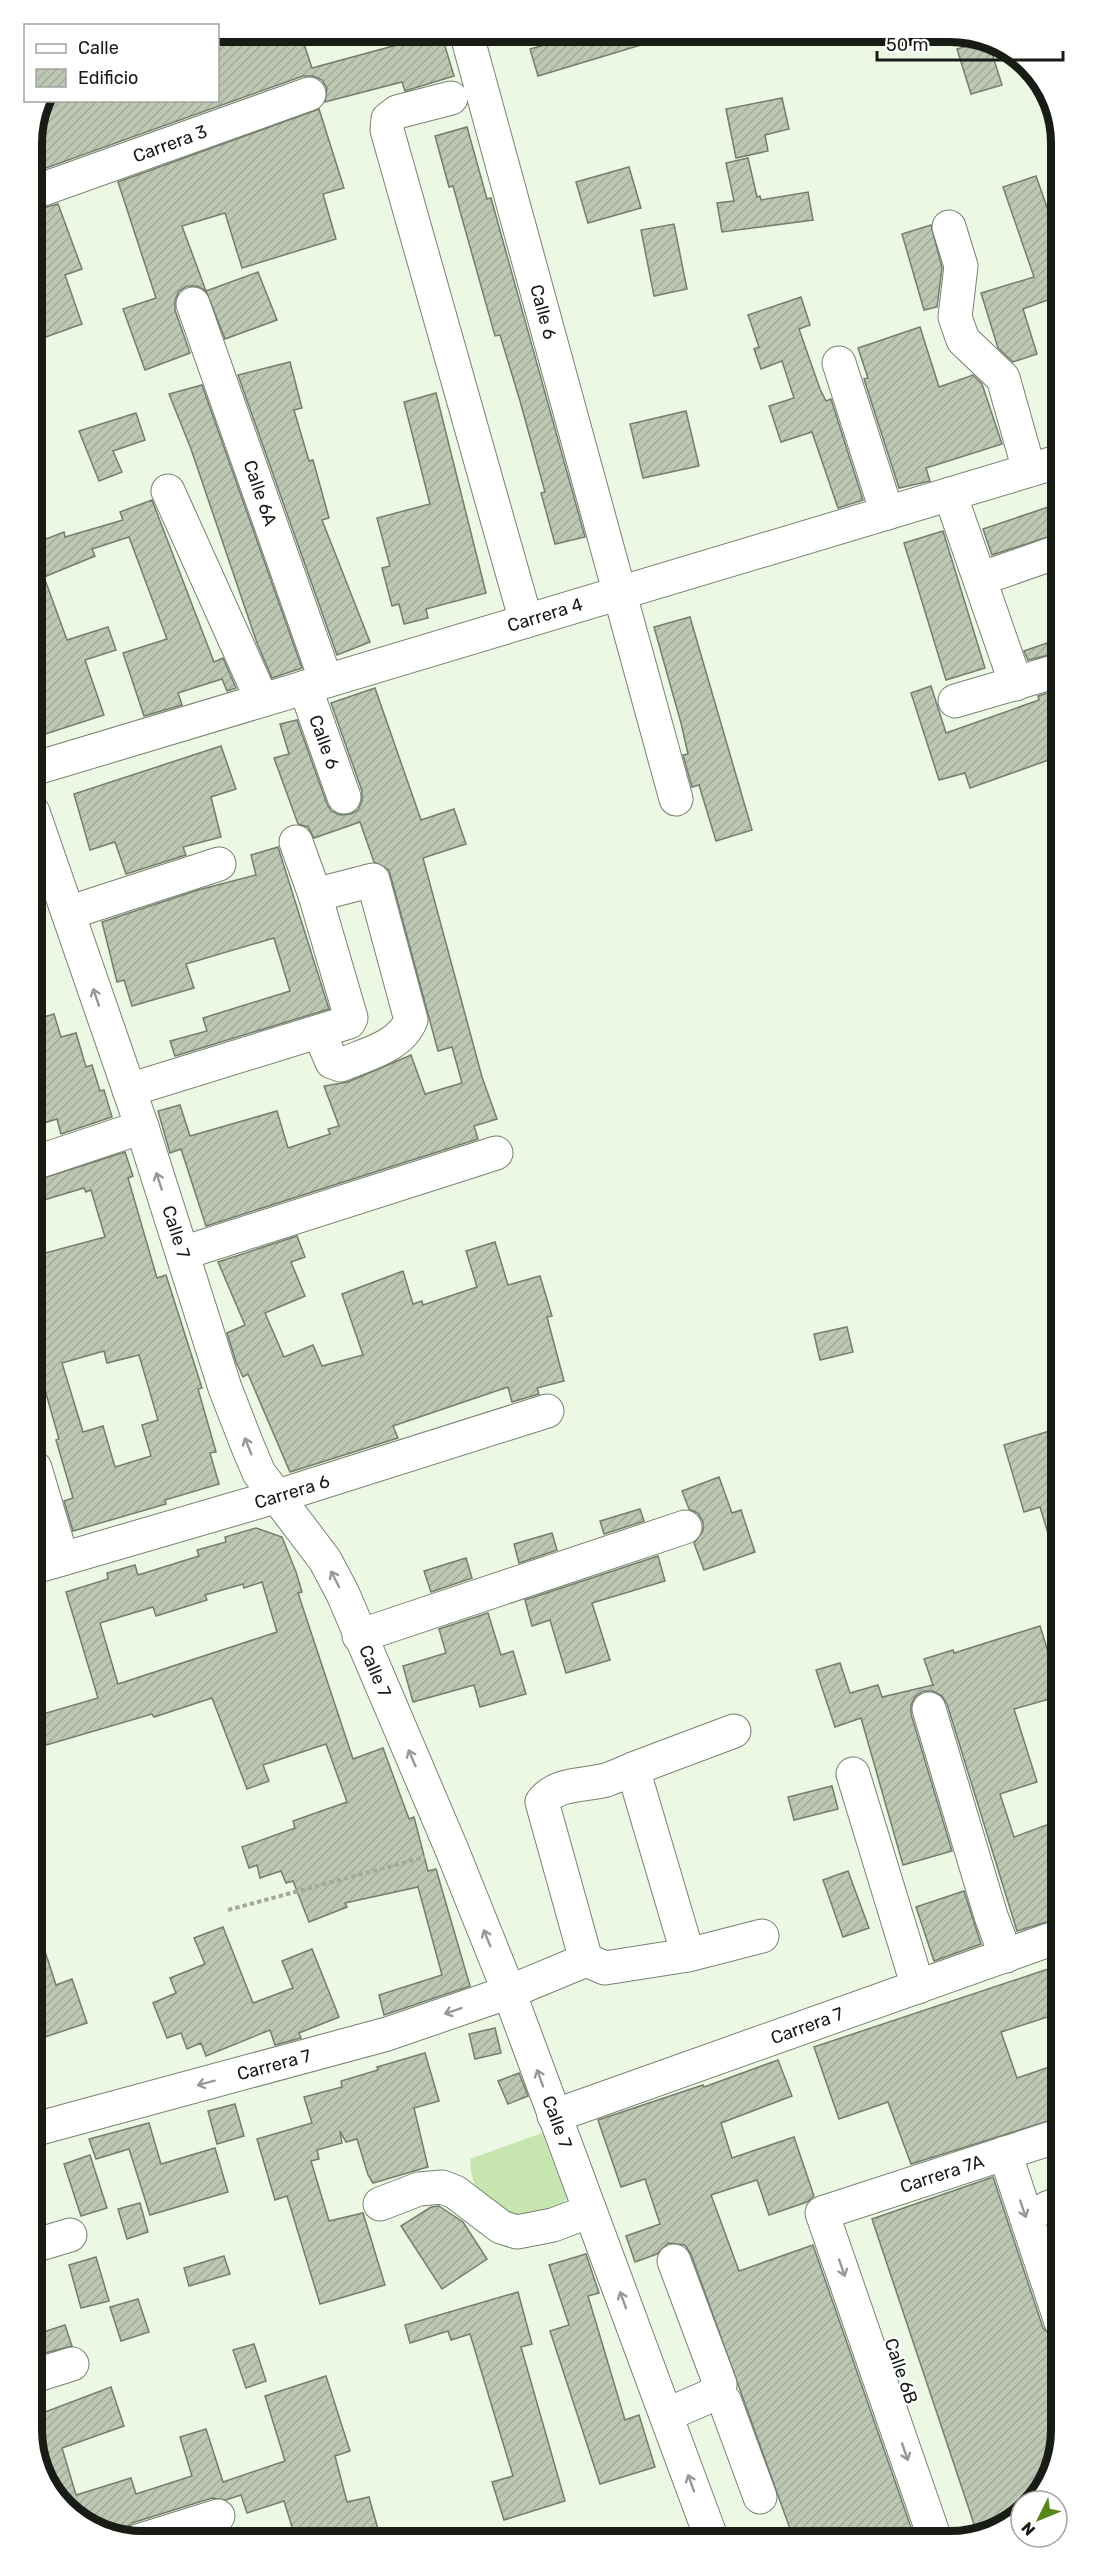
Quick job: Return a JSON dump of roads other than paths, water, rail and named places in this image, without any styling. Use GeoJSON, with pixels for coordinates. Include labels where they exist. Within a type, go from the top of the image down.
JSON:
{"type":"FeatureCollection","features":[{"type":"Feature","properties":{"kind":"street","name":"Calle 6"},"geometry":{"type":"LineString","coordinates":[[469,42],[676,800]]}},
{"type":"Feature","properties":{"kind":"street","name":"Carrera 3"},"geometry":{"type":"LineString","coordinates":[[42,189],[309,94]]}},
{"type":"Feature","properties":{"kind":"street"},"geometry":{"type":"LineString","coordinates":[[451,98],[397,112],[388,119],[387,130],[526,621]]}},
{"type":"Feature","properties":{"kind":"street"},"geometry":{"type":"LineString","coordinates":[[949,227],[961,266],[955,317],[963,340],[1003,378],[1043,466]]}},
{"type":"Feature","properties":{"kind":"street","name":"Calle 6A"},"geometry":{"type":"LineString","coordinates":[[193,304],[316,684]]}},
{"type":"Feature","properties":{"kind":"street"},"geometry":{"type":"LineString","coordinates":[[839,363],[887,513]]}},
{"type":"Feature","properties":{"kind":"street","name":"Carrera 4"},"geometry":{"type":"LineString","coordinates":[[42,766],[1043,466]]}},
{"type":"Feature","properties":{"kind":"street"},"geometry":{"type":"LineString","coordinates":[[168,491],[262,700]]}},
{"type":"Feature","properties":{"kind":"street"},"geometry":{"type":"LineString","coordinates":[[950,494],[1016,684]]}},
{"type":"Feature","properties":{"kind":"street"},"geometry":{"type":"LineString","coordinates":[[980,579],[1051,554]]}},
{"type":"Feature","properties":{"kind":"street"},"geometry":{"type":"LineString","coordinates":[[955,701],[1051,673]]}},
{"type":"Feature","properties":{"kind":"street","name":"Calle 6"},"geometry":{"type":"LineString","coordinates":[[316,684],[344,797]]}},
{"type":"Feature","properties":{"kind":"street","name":"Calle 7"},"geometry":{"type":"LineString","coordinates":[[42,838],[142,1128],[244,1437],[259,1473],[325,1560],[343,1594],[452,1850],[508,1992],[708,2531]]}},
{"type":"Feature","properties":{"kind":"street"},"geometry":{"type":"LineString","coordinates":[[129,1090],[349,1022],[351,1018],[315,895],[296,842]]}},
{"type":"Feature","properties":{"kind":"street"},"geometry":{"type":"LineString","coordinates":[[68,913],[219,864]]}},
{"type":"Feature","properties":{"kind":"street"},"geometry":{"type":"LineString","coordinates":[[315,895],[373,880],[411,1020],[406,1031],[394,1041],[341,1065],[332,1062],[318,1032]]}},
{"type":"Feature","properties":{"kind":"street"},"geometry":{"type":"LineString","coordinates":[[42,1160],[142,1128]]}},
{"type":"Feature","properties":{"kind":"street"},"geometry":{"type":"LineString","coordinates":[[183,1253],[496,1153]]}},
{"type":"Feature","properties":{"kind":"street","name":"Carrera 6"},"geometry":{"type":"LineString","coordinates":[[48,1563],[275,1497],[547,1411]]}},
{"type":"Feature","properties":{"kind":"street"},"geometry":{"type":"LineString","coordinates":[[42,1519],[48,1563]]}},
{"type":"Feature","properties":{"kind":"street"},"geometry":{"type":"LineString","coordinates":[[359,1636],[685,1527]]}},
{"type":"Feature","properties":{"kind":"street"},"geometry":{"type":"LineString","coordinates":[[929,1709],[991,1916],[1006,1956]]}},
{"type":"Feature","properties":{"kind":"street"},"geometry":{"type":"LineString","coordinates":[[734,1731],[607,1780],[556,1789],[542,1802],[586,1960],[605,1968],[688,1955],[762,1936]]}},
{"type":"Feature","properties":{"kind":"street"},"geometry":{"type":"LineString","coordinates":[[633,1769],[688,1955]]}},
{"type":"Feature","properties":{"kind":"street"},"geometry":{"type":"LineString","coordinates":[[853,1774],[918,1987]]}},
{"type":"Feature","properties":{"kind":"street","name":"Carrera 7"},"geometry":{"type":"LineString","coordinates":[[554,2116],[1051,1939]]}},
{"type":"Feature","properties":{"kind":"street","name":"Carrera 7"},"geometry":{"type":"LineString","coordinates":[[42,2127],[387,2034],[508,1992],[586,1960]]}},
{"type":"Feature","properties":{"kind":"street","name":"Carrera 7A"},"geometry":{"type":"LineString","coordinates":[[833,2210],[1051,2138]]}},
{"type":"Feature","properties":{"kind":"street"},"geometry":{"type":"LineString","coordinates":[[1016,2150],[1051,2201]]}},
{"type":"Feature","properties":{"kind":"street"},"geometry":{"type":"LineString","coordinates":[[1016,2150],[1051,2284]]}},
{"type":"Feature","properties":{"kind":"street"},"geometry":{"type":"LineString","coordinates":[[380,2204],[419,2189],[442,2187],[455,2192],[501,2227],[517,2232],[553,2225],[590,2211]]}},
{"type":"Feature","properties":{"kind":"street","name":"Calle 6B"},"geometry":{"type":"LineString","coordinates":[[833,2210],[955,2531]]}},
{"type":"Feature","properties":{"kind":"street","name":"Calle 6B"},"geometry":{"type":"LineString","coordinates":[[833,2210],[932,2531]]}},
{"type":"Feature","properties":{"kind":"street"},"geometry":{"type":"LineString","coordinates":[[42,2243],[70,2235]]}},
{"type":"Feature","properties":{"kind":"street"},"geometry":{"type":"LineString","coordinates":[[666,2415],[691,2406],[716,2391],[720,2384],[674,2261]]}},
{"type":"Feature","properties":{"kind":"street"},"geometry":{"type":"LineString","coordinates":[[42,2373],[72,2364]]}},
{"type":"Feature","properties":{"kind":"street"},"geometry":{"type":"LineString","coordinates":[[716,2391],[728,2411],[760,2497]]}},
{"type":"Feature","properties":{"kind":"street"},"geometry":{"type":"LineString","coordinates":[[170,2531],[218,2516]]}}]}
